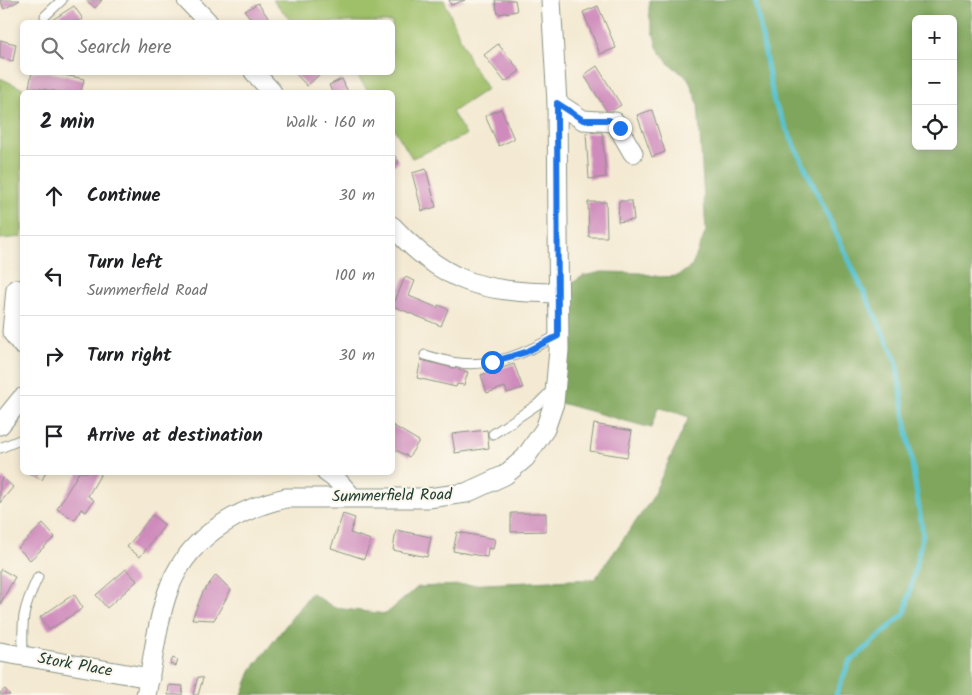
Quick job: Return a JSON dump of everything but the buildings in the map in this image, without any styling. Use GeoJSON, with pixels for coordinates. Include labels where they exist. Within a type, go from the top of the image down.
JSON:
{"type":"FeatureCollection","features":[{"type":"Feature","properties":{"kind":"street"},"geometry":{"type":"LineString","coordinates":[[188,0],[206,20]]}},
{"type":"Feature","properties":{"kind":"street","name":"Summerfield Road"},"geometry":{"type":"LineString","coordinates":[[148,686],[167,593],[176,572],[199,542],[223,523],[264,503],[286,498],[449,496],[489,484],[512,469],[525,458],[545,429],[554,403],[557,386],[558,336],[557,103],[552,0]]}},
{"type":"Feature","properties":{"kind":"street"},"geometry":{"type":"LineString","coordinates":[[257,75],[270,90]]}},
{"type":"Feature","properties":{"kind":"street"},"geometry":{"type":"LineString","coordinates":[[557,103],[583,120],[615,122],[634,153]]}},
{"type":"Feature","properties":{"kind":"street"},"geometry":{"type":"LineString","coordinates":[[395,229],[434,266],[460,278],[490,288],[557,293]]}},
{"type":"Feature","properties":{"kind":"street"},"geometry":{"type":"LineString","coordinates":[[16,289],[12,332],[20,342]]}},
{"type":"Feature","properties":{"kind":"street"},"geometry":{"type":"LineString","coordinates":[[0,424],[20,400]]}},
{"type":"Feature","properties":{"kind":"street"},"geometry":{"type":"LineString","coordinates":[[330,475],[352,497]]}},
{"type":"Feature","properties":{"kind":"street","name":"Stork Place"},"geometry":{"type":"LineString","coordinates":[[0,652],[148,686]]}},
{"type":"Feature","properties":{"kind":"lane"},"geometry":{"type":"LineString","coordinates":[[45,16],[62,0]]}},
{"type":"Feature","properties":{"kind":"lane"},"geometry":{"type":"LineString","coordinates":[[425,355],[460,363],[492,362],[526,352],[558,336]]}},
{"type":"Feature","properties":{"kind":"lane"},"geometry":{"type":"LineString","coordinates":[[493,434],[538,404],[557,386]]}},
{"type":"Feature","properties":{"kind":"lane"},"geometry":{"type":"LineString","coordinates":[[0,448],[20,440]]}},
{"type":"Feature","properties":{"kind":"lane"},"geometry":{"type":"LineString","coordinates":[[23,656],[22,626],[24,606],[38,577]]}},
{"type":"Feature","properties":{"kind":"green space"},"geometry":{"type":"Polygon","coordinates":[[[273,0],[444,0],[470,61],[487,89],[452,112],[466,135],[412,158],[395,130],[395,90],[368,90],[356,75],[395,75],[395,20],[290,20],[273,0]]]}},
{"type":"Feature","properties":{"kind":"green space"},"geometry":{"type":"Polygon","coordinates":[[[649,0],[972,0],[972,695],[242,695],[252,669],[311,593],[335,608],[386,614],[418,587],[595,579],[651,500],[689,417],[658,407],[651,428],[557,402],[559,292],[583,276],[602,272],[640,273],[660,277],[678,276],[692,266],[706,231],[698,103],[688,78],[668,63],[657,47],[649,14],[649,0]]]}},
{"type":"Feature","properties":{"kind":"green space"},"geometry":{"type":"Polygon","coordinates":[[[0,78],[26,90],[20,90],[20,237],[0,239],[0,78]]]}},
{"type":"Feature","properties":{"kind":"waterway"},"geometry":{"type":"LineString","coordinates":[[755,0],[774,102],[896,360],[923,534],[905,613],[849,663],[836,695]]}},
{"type":"Feature","properties":{"kind":"route"},"geometry":{"type":"LineString","coordinates":[[492,362],[526,352],[558,336],[557,103],[574,116],[583,120],[609,120],[615,122],[620,128]]}}]}
